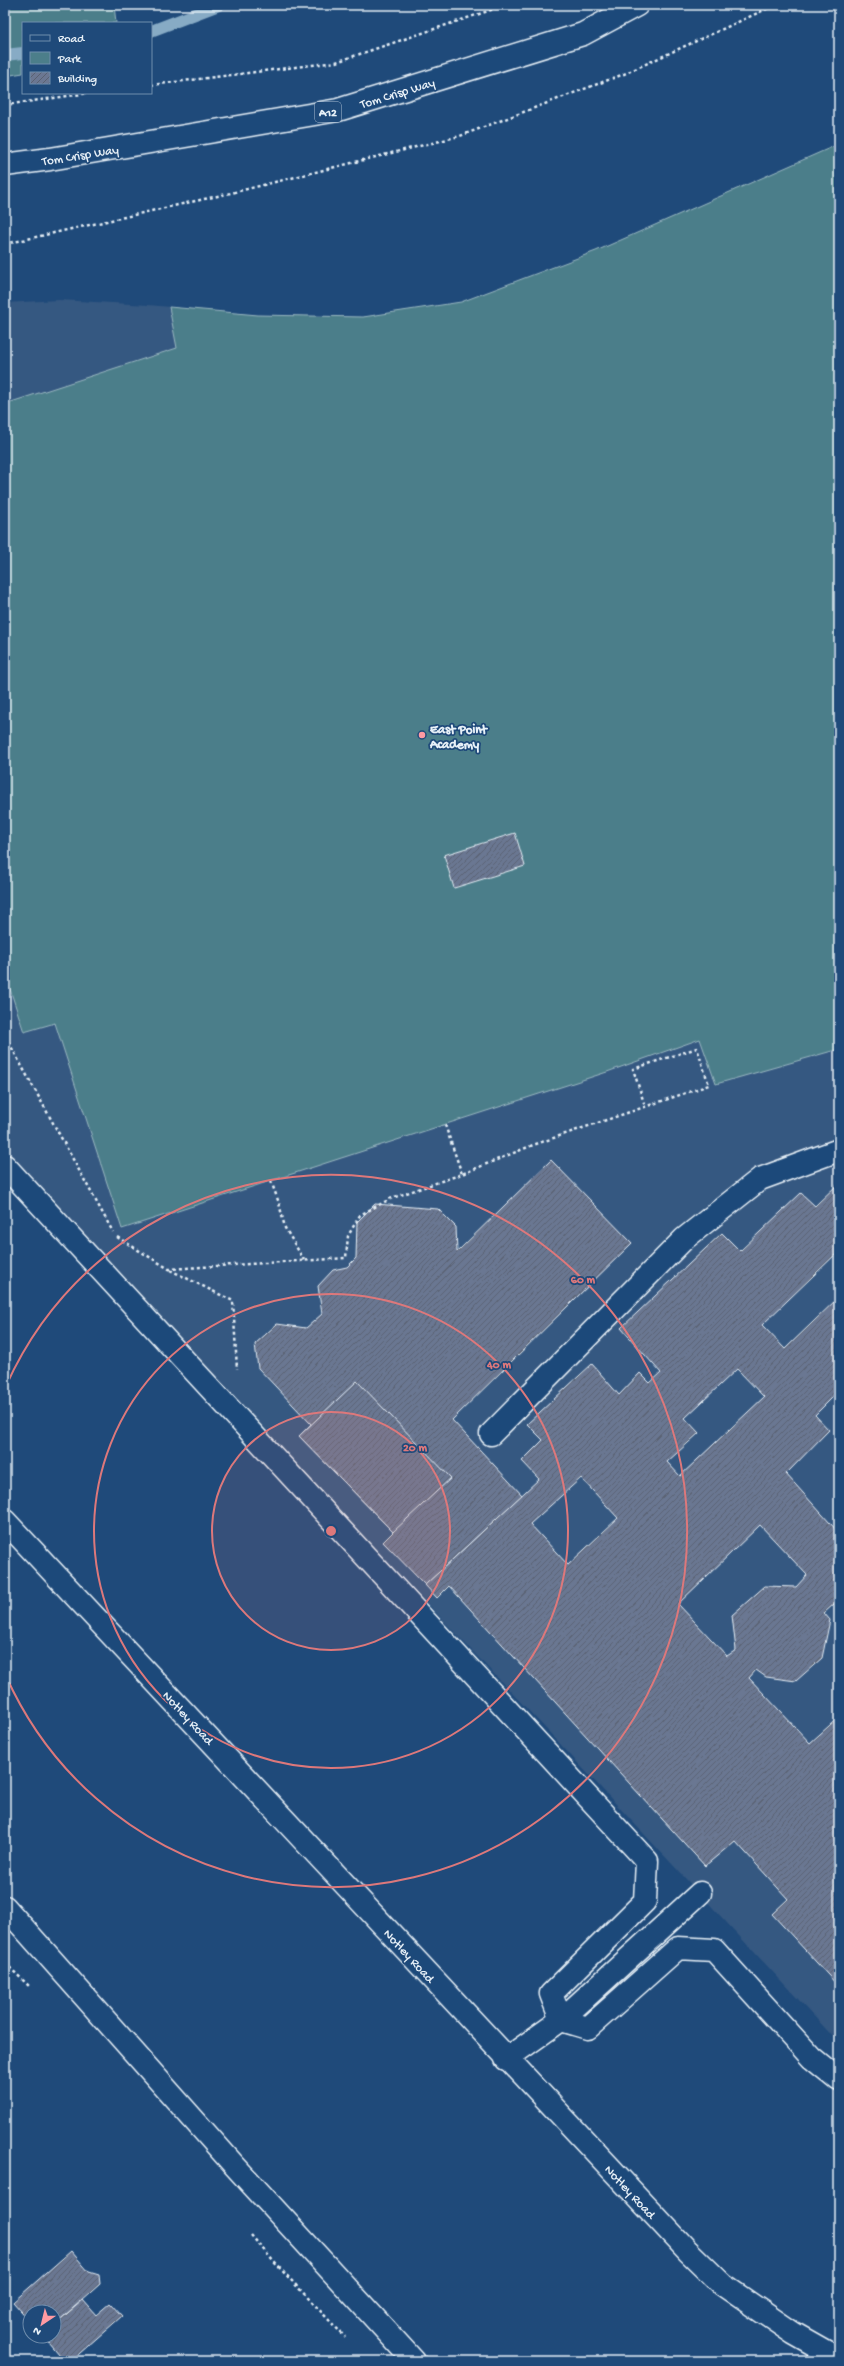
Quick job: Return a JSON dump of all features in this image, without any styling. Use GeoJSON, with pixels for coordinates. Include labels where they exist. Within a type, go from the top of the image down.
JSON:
{"type":"FeatureCollection","features":[{"type":"Feature","properties":{"kind":"main road","name":"Tom Crisp Way"},"geometry":{"type":"LineString","coordinates":[[5,165],[50,159],[338,110],[583,34],[637,5]]}},
{"type":"Feature","properties":{"kind":"main road"},"geometry":{"type":"LineString","coordinates":[[491,1434],[684,1239],[760,1179],[839,1150]]}},
{"type":"Feature","properties":{"kind":"main road"},"geometry":{"type":"LineString","coordinates":[[5,1166],[647,1861],[645,1901],[551,1994],[561,2020]]}},
{"type":"Feature","properties":{"kind":"main road","name":"Notley Road"},"geometry":{"type":"LineString","coordinates":[[5,1521],[506,2059],[688,2251],[722,2285],[793,2333],[839,2359]]}},
{"type":"Feature","properties":{"kind":"main road"},"geometry":{"type":"LineString","coordinates":[[506,2059],[561,2020],[700,1893]]}},
{"type":"Feature","properties":{"kind":"main road"},"geometry":{"type":"LineString","coordinates":[[5,1907],[234,2165],[414,2361]]}},
{"type":"Feature","properties":{"kind":"main road"},"geometry":{"type":"LineString","coordinates":[[561,2020],[588,2028],[678,1948],[714,1950],[812,2058],[839,2080]]}},
{"type":"Feature","properties":{"kind":"path"},"geometry":{"type":"LineString","coordinates":[[152,85],[336,62],[506,5]]}},
{"type":"Feature","properties":{"kind":"path"},"geometry":{"type":"LineString","coordinates":[[5,244],[230,193],[460,136],[624,74],[775,5]]}},
{"type":"Feature","properties":{"kind":"path"},"geometry":{"type":"LineString","coordinates":[[5,105],[82,94]]}},
{"type":"Feature","properties":{"kind":"path"},"geometry":{"type":"LineString","coordinates":[[5,1031],[8,1041],[115,1236],[169,1269],[233,1301],[238,1375]]}},
{"type":"Feature","properties":{"kind":"path"},"geometry":{"type":"LineString","coordinates":[[169,1269],[346,1258],[348,1236],[360,1215],[392,1198],[462,1174],[533,1145],[709,1085],[697,1048],[633,1069],[645,1106]]}},
{"type":"Feature","properties":{"kind":"path"},"geometry":{"type":"LineString","coordinates":[[445,1125],[462,1174]]}},
{"type":"Feature","properties":{"kind":"path"},"geometry":{"type":"LineString","coordinates":[[271,1181],[279,1203],[285,1228],[304,1260]]}},
{"type":"Feature","properties":{"kind":"shaded area","name":"East Point Academy"},"geometry":{"type":"Polygon","coordinates":[[[839,144],[839,2043],[547,1730],[134,1294],[5,1154],[5,303],[59,300],[148,305],[258,315],[363,317],[461,302],[596,251],[839,144]]]}},
{"type":"Feature","properties":{"kind":"green space"},"geometry":{"type":"Polygon","coordinates":[[[5,5],[114,5],[116,22],[22,22],[22,73],[5,76],[5,5]]]}},
{"type":"Feature","properties":{"kind":"green space","name":"East Point Academy"},"geometry":{"type":"Polygon","coordinates":[[[839,144],[839,1049],[716,1084],[700,1039],[607,1072],[122,1229],[55,1023],[24,1032],[5,974],[5,404],[177,348],[169,307],[258,315],[363,317],[461,302],[596,251],[839,144]]]}},
{"type":"Feature","properties":{"kind":"building"},"geometry":{"type":"Polygon","coordinates":[[[515,833],[525,866],[454,888],[444,855],[515,833]]]}},
{"type":"Feature","properties":{"kind":"building"},"geometry":{"type":"Polygon","coordinates":[[[551,1160],[632,1243],[452,1420],[522,1495],[425,1585],[383,1542],[393,1532],[299,1436],[311,1424],[258,1368],[255,1344],[277,1324],[306,1328],[322,1314],[318,1286],[333,1270],[347,1267],[356,1258],[357,1222],[375,1204],[438,1209],[456,1227],[457,1252],[551,1160]]]}},
{"type":"Feature","properties":{"kind":"building"},"geometry":{"type":"Polygon","coordinates":[[[839,1183],[839,1251],[762,1325],[785,1349],[839,1297],[839,1400],[834,1396],[815,1415],[829,1430],[786,1474],[839,1533],[839,1609],[834,1604],[824,1613],[830,1620],[822,1658],[796,1681],[766,1677],[756,1670],[749,1678],[810,1743],[839,1717],[839,1987],[772,1914],[788,1899],[735,1841],[705,1866],[449,1586],[437,1598],[425,1585],[539,1479],[522,1461],[543,1440],[527,1424],[592,1364],[619,1395],[640,1373],[650,1383],[661,1373],[621,1328],[722,1233],[740,1251],[801,1193],[815,1206],[839,1183]],[[737,1369],[685,1418],[699,1433],[667,1462],[680,1476],[764,1397],[737,1369]],[[581,1478],[530,1524],[568,1565],[618,1518],[581,1478]],[[760,1525],[678,1604],[727,1656],[736,1650],[732,1615],[765,1586],[796,1587],[807,1575],[760,1525]]]}},
{"type":"Feature","properties":{"kind":"building"},"geometry":{"type":"Polygon","coordinates":[[[357,1381],[451,1478],[393,1532],[299,1436],[357,1381]]]}},
{"type":"Feature","properties":{"kind":"building"},"geometry":{"type":"Polygon","coordinates":[[[71,2251],[89,2272],[99,2275],[100,2284],[62,2318],[62,2304],[22,2304],[22,2312],[13,2302],[71,2251]]]}},
{"type":"Feature","properties":{"kind":"building"},"geometry":{"type":"Polygon","coordinates":[[[83,2300],[96,2315],[110,2303],[122,2316],[71,2361],[64,2361],[50,2344],[62,2344],[62,2318],[83,2300]]]}},
{"type":"Feature","properties":{"kind":"waterway"},"geometry":{"type":"LineString","coordinates":[[152,31],[219,5]]}},
{"type":"Feature","properties":{"kind":"waterway"},"geometry":{"type":"LineString","coordinates":[[5,55],[22,53]]}},
{"type":"Feature","properties":{"kind":"place","name":"East Point Academy"},"geometry":{"type":"Point","coordinates":[422,735]}}]}
